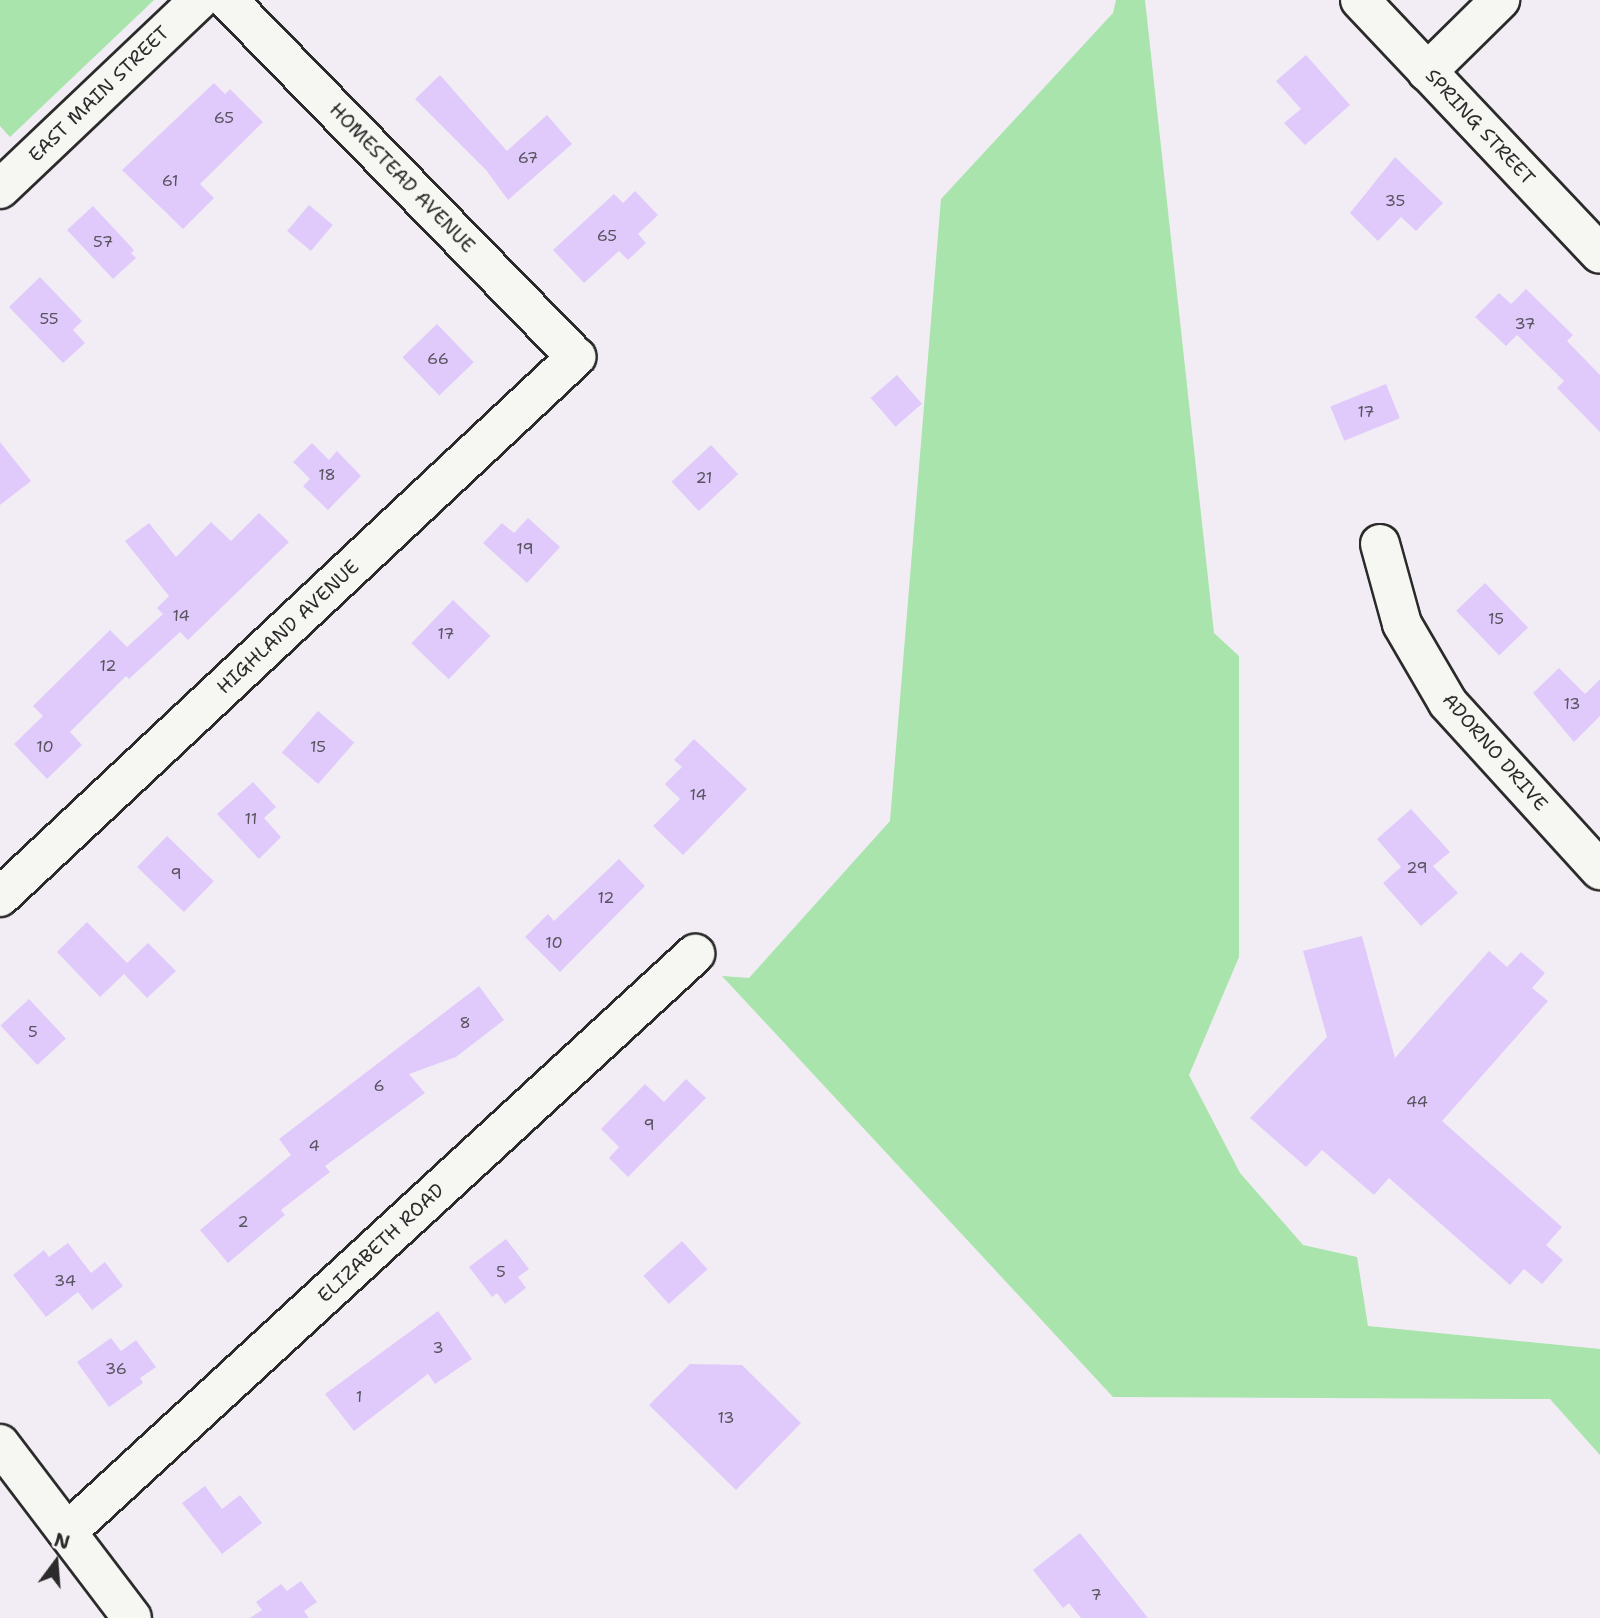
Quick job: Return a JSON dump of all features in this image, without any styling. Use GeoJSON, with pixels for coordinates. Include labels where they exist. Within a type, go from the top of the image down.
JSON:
{"type":"FeatureCollection","features":[{"type":"Feature","properties":{"kind":"street","name":"EAST MAIN STREET"},"geometry":{"type":"LineString","coordinates":[[0,189],[199,0]]}},
{"type":"Feature","properties":{"kind":"street","name":"HOMESTEAD AVENUE"},"geometry":{"type":"LineString","coordinates":[[228,0],[576,357]]}},
{"type":"Feature","properties":{"kind":"street","name":"SPRING STREET"},"geometry":{"type":"LineString","coordinates":[[1360,0],[1600,254]]}},
{"type":"Feature","properties":{"kind":"street"},"geometry":{"type":"LineString","coordinates":[[1427,72],[1500,0]]}},
{"type":"Feature","properties":{"kind":"street","name":"HIGHLAND AVENUE"},"geometry":{"type":"LineString","coordinates":[[0,897],[576,357]]}},
{"type":"Feature","properties":{"kind":"street","name":"ADORNO DRIVE"},"geometry":{"type":"LineString","coordinates":[[1380,544],[1402,624],[1448,703],[1600,870]]}},
{"type":"Feature","properties":{"kind":"street","name":"ELIZABETH ROAD"},"geometry":{"type":"LineString","coordinates":[[67,1532],[695,954]]}},
{"type":"Feature","properties":{"kind":"street"},"geometry":{"type":"LineString","coordinates":[[0,1444],[132,1618]]}},
{"type":"Feature","properties":{"kind":"green space"},"geometry":{"type":"Polygon","coordinates":[[[0,0],[154,0],[10,137],[0,126],[0,0]]]}},
{"type":"Feature","properties":{"kind":"green space"},"geometry":{"type":"Polygon","coordinates":[[[1116,0],[1145,0],[1214,633],[1239,656],[1239,957],[1189,1075],[1240,1173],[1303,1245],[1357,1257],[1368,1326],[1600,1349],[1600,1455],[1550,1399],[1113,1397],[722,976],[749,978],[890,821],[941,199],[1113,13],[1116,0]]]}},
{"type":"Feature","properties":{"kind":"building"},"geometry":{"type":"Polygon","coordinates":[[[1306,55],[1350,105],[1305,145],[1284,123],[1301,109],[1276,81],[1306,55]]]}},
{"type":"Feature","properties":{"kind":"building"},"geometry":{"type":"Polygon","coordinates":[[[440,75],[507,151],[547,115],[572,144],[508,200],[486,170],[415,99],[440,75]]]}},
{"type":"Feature","properties":{"kind":"building"},"geometry":{"type":"Polygon","coordinates":[[[214,83],[225,94],[230,89],[263,122],[200,184],[214,198],[183,229],[122,170],[214,83]]]}},
{"type":"Feature","properties":{"kind":"building"},"geometry":{"type":"Polygon","coordinates":[[[1395,157],[1443,203],[1416,231],[1401,217],[1378,241],[1350,213],[1395,157]]]}},
{"type":"Feature","properties":{"kind":"building"},"geometry":{"type":"Polygon","coordinates":[[[635,191],[658,215],[638,234],[646,243],[628,260],[619,251],[584,283],[553,250],[614,194],[623,203],[635,191]]]}},
{"type":"Feature","properties":{"kind":"building"},"geometry":{"type":"Polygon","coordinates":[[[309,205],[333,225],[311,251],[287,231],[309,205]]]}},
{"type":"Feature","properties":{"kind":"building"},"geometry":{"type":"Polygon","coordinates":[[[93,206],[134,250],[131,253],[136,258],[113,279],[67,230],[93,206]]]}},
{"type":"Feature","properties":{"kind":"building"},"geometry":{"type":"Polygon","coordinates":[[[40,277],[82,321],[73,330],[85,343],[63,363],[9,307],[40,277]]]}},
{"type":"Feature","properties":{"kind":"building"},"geometry":{"type":"Polygon","coordinates":[[[1526,289],[1573,335],[1567,341],[1600,375],[1600,432],[1557,388],[1564,381],[1517,335],[1506,346],[1475,317],[1499,293],[1511,304],[1526,289]]]}},
{"type":"Feature","properties":{"kind":"building"},"geometry":{"type":"Polygon","coordinates":[[[437,324],[474,362],[439,395],[402,357],[437,324]]]}},
{"type":"Feature","properties":{"kind":"building"},"geometry":{"type":"Polygon","coordinates":[[[897,375],[922,404],[896,427],[871,398],[897,375]]]}},
{"type":"Feature","properties":{"kind":"building"},"geometry":{"type":"Polygon","coordinates":[[[1386,384],[1400,418],[1344,441],[1330,406],[1386,384]]]}},
{"type":"Feature","properties":{"kind":"building"},"geometry":{"type":"Polygon","coordinates":[[[0,442],[31,481],[0,505],[0,442]]]}},
{"type":"Feature","properties":{"kind":"building"},"geometry":{"type":"Polygon","coordinates":[[[312,443],[329,460],[337,451],[361,476],[328,510],[303,486],[310,479],[293,462],[312,443]]]}},
{"type":"Feature","properties":{"kind":"building"},"geometry":{"type":"Polygon","coordinates":[[[711,445],[738,474],[699,511],[672,482],[711,445]]]}},
{"type":"Feature","properties":{"kind":"building"},"geometry":{"type":"Polygon","coordinates":[[[259,513],[289,542],[188,640],[180,632],[129,679],[126,676],[70,732],[82,745],[47,779],[14,744],[43,716],[33,706],[110,630],[127,647],[163,614],[157,608],[169,596],[125,541],[149,523],[176,557],[211,522],[231,541],[259,513]]]}},
{"type":"Feature","properties":{"kind":"building"},"geometry":{"type":"Polygon","coordinates":[[[528,518],[560,547],[527,583],[483,543],[502,523],[514,533],[528,518]]]}},
{"type":"Feature","properties":{"kind":"building"},"geometry":{"type":"Polygon","coordinates":[[[1485,583],[1528,628],[1499,655],[1456,611],[1485,583]]]}},
{"type":"Feature","properties":{"kind":"building"},"geometry":{"type":"Polygon","coordinates":[[[453,600],[490,636],[449,679],[411,643],[453,600]]]}},
{"type":"Feature","properties":{"kind":"building"},"geometry":{"type":"Polygon","coordinates":[[[1559,668],[1585,694],[1600,679],[1600,716],[1574,742],[1533,693],[1559,668]]]}},
{"type":"Feature","properties":{"kind":"building"},"geometry":{"type":"Polygon","coordinates":[[[318,711],[354,742],[318,784],[282,753],[318,711]]]}},
{"type":"Feature","properties":{"kind":"building"},"geometry":{"type":"Polygon","coordinates":[[[694,739],[747,789],[683,855],[653,826],[680,799],[665,784],[682,767],[674,760],[694,739]]]}},
{"type":"Feature","properties":{"kind":"building"},"geometry":{"type":"Polygon","coordinates":[[[253,782],[276,807],[264,818],[281,837],[259,859],[217,814],[253,782]]]}},
{"type":"Feature","properties":{"kind":"building"},"geometry":{"type":"Polygon","coordinates":[[[1411,809],[1450,852],[1433,866],[1458,893],[1421,926],[1383,883],[1401,867],[1377,839],[1411,809]]]}},
{"type":"Feature","properties":{"kind":"building"},"geometry":{"type":"Polygon","coordinates":[[[167,836],[214,881],[184,912],[137,867],[167,836]]]}},
{"type":"Feature","properties":{"kind":"building"},"geometry":{"type":"Polygon","coordinates":[[[619,859],[645,886],[560,972],[525,937],[548,914],[554,921],[619,859]]]}},
{"type":"Feature","properties":{"kind":"building"},"geometry":{"type":"Polygon","coordinates":[[[87,922],[127,963],[148,943],[176,971],[147,998],[124,974],[100,997],[57,952],[87,922]]]}},
{"type":"Feature","properties":{"kind":"building"},"geometry":{"type":"Polygon","coordinates":[[[1362,936],[1395,1058],[1489,951],[1507,967],[1521,952],[1545,973],[1532,988],[1548,1001],[1442,1121],[1562,1227],[1546,1245],[1563,1260],[1542,1284],[1524,1269],[1510,1285],[1389,1178],[1374,1195],[1322,1150],[1306,1167],[1250,1118],[1327,1037],[1303,951],[1362,936]]]}},
{"type":"Feature","properties":{"kind":"building"},"geometry":{"type":"Polygon","coordinates":[[[479,986],[504,1020],[456,1057],[409,1074],[425,1093],[325,1166],[330,1172],[281,1210],[285,1215],[228,1263],[200,1230],[291,1155],[279,1139],[479,986]]]}},
{"type":"Feature","properties":{"kind":"building"},"geometry":{"type":"Polygon","coordinates":[[[29,999],[66,1038],[37,1065],[0,1026],[29,999]]]}},
{"type":"Feature","properties":{"kind":"building"},"geometry":{"type":"Polygon","coordinates":[[[686,1079],[706,1098],[628,1177],[609,1158],[619,1147],[601,1129],[645,1084],[664,1102],[686,1079]]]}},
{"type":"Feature","properties":{"kind":"building"},"geometry":{"type":"Polygon","coordinates":[[[506,1239],[529,1269],[518,1277],[526,1288],[505,1304],[497,1293],[492,1297],[469,1267],[506,1239]]]}},
{"type":"Feature","properties":{"kind":"building"},"geometry":{"type":"Polygon","coordinates":[[[682,1241],[707,1269],[669,1304],[643,1276],[682,1241]]]}},
{"type":"Feature","properties":{"kind":"building"},"geometry":{"type":"Polygon","coordinates":[[[68,1243],[91,1273],[105,1262],[123,1286],[92,1310],[78,1292],[46,1317],[13,1275],[44,1250],[49,1257],[68,1243]]]}},
{"type":"Feature","properties":{"kind":"building"},"geometry":{"type":"Polygon","coordinates":[[[438,1311],[472,1359],[435,1384],[428,1374],[354,1431],[325,1394],[438,1311]]]}},
{"type":"Feature","properties":{"kind":"building"},"geometry":{"type":"Polygon","coordinates":[[[111,1338],[121,1351],[136,1340],[156,1367],[140,1378],[143,1383],[109,1407],[77,1362],[111,1338]]]}},
{"type":"Feature","properties":{"kind":"building"},"geometry":{"type":"Polygon","coordinates":[[[690,1364],[742,1365],[801,1423],[736,1490],[649,1405],[690,1364]]]}},
{"type":"Feature","properties":{"kind":"building"},"geometry":{"type":"Polygon","coordinates":[[[205,1486],[222,1509],[240,1495],[262,1523],[222,1554],[182,1503],[205,1486]]]}},
{"type":"Feature","properties":{"kind":"building"},"geometry":{"type":"Polygon","coordinates":[[[1080,1533],[1148,1618],[1081,1618],[1069,1603],[1063,1608],[1033,1570],[1080,1533]]]}},
{"type":"Feature","properties":{"kind":"building"},"geometry":{"type":"Polygon","coordinates":[[[301,1581],[317,1602],[304,1611],[309,1618],[250,1618],[262,1610],[256,1602],[281,1584],[287,1591],[301,1581]]]}}]}
